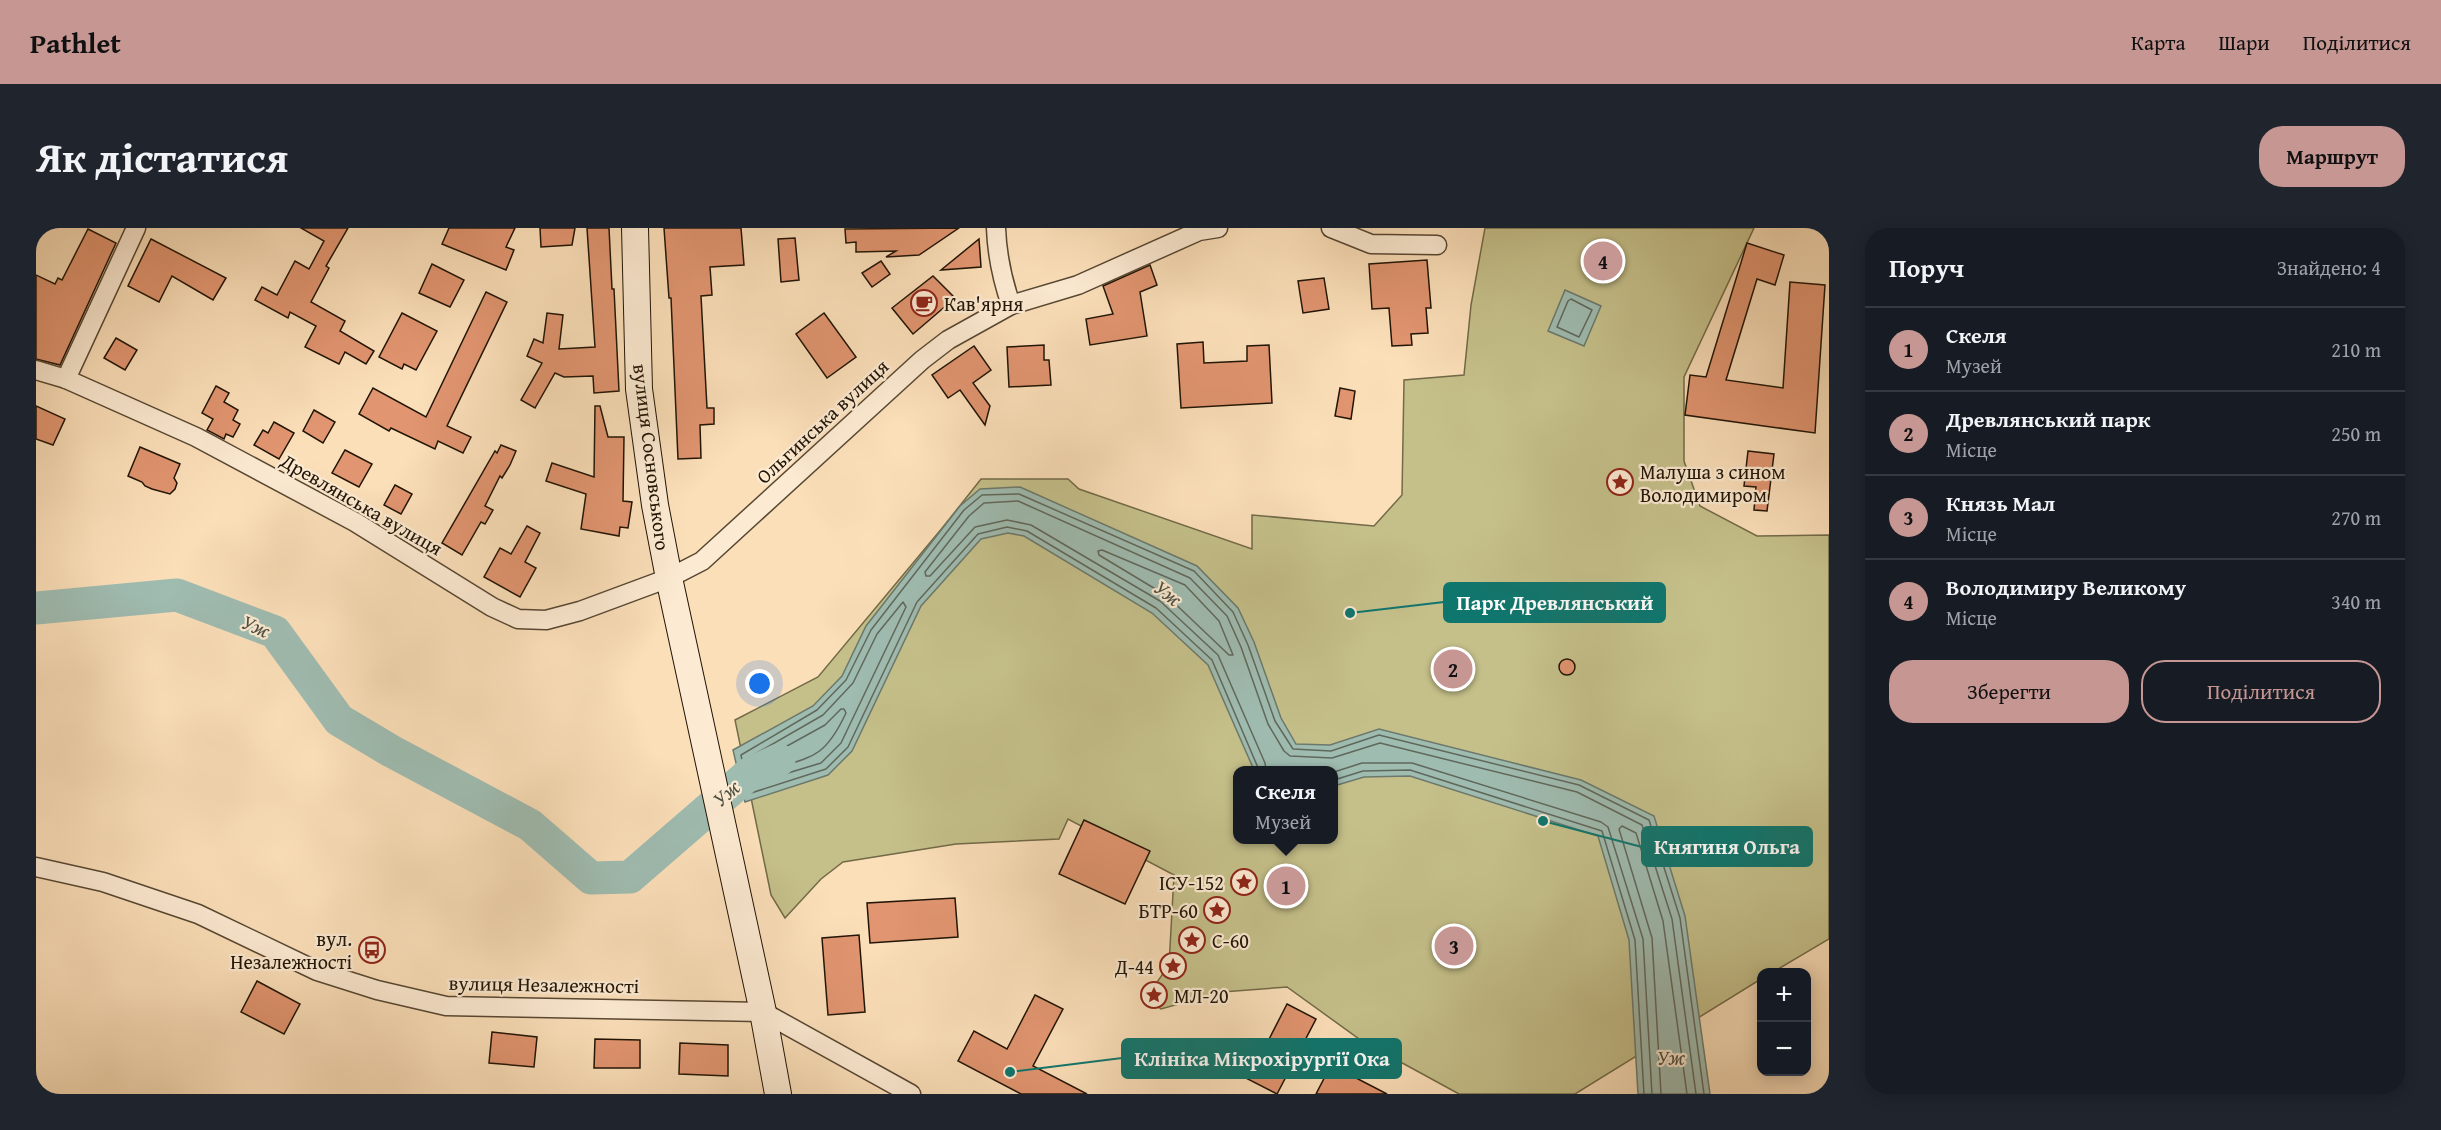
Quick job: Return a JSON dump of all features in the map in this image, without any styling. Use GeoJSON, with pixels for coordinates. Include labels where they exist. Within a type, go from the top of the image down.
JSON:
{"type":"FeatureCollection","features":[{"type":"Feature","properties":{"kind":"street"},"geometry":{"type":"LineString","coordinates":[[66,379],[136,228]]}},
{"type":"Feature","properties":{"kind":"street","name":"вулиця Сосновського"},"geometry":{"type":"LineString","coordinates":[[635,228],[639,389],[655,505],[763,1012]]}},
{"type":"Feature","properties":{"kind":"street"},"geometry":{"type":"LineString","coordinates":[[996,228],[997,254],[1011,305]]}},
{"type":"Feature","properties":{"kind":"street","name":"Ольгинська вулиця"},"geometry":{"type":"LineString","coordinates":[[669,578],[702,561],[922,360],[948,340],[1011,305],[1078,285],[1199,231],[1218,228]]}},
{"type":"Feature","properties":{"kind":"street"},"geometry":{"type":"LineString","coordinates":[[1331,228],[1371,244],[1437,245]]}},
{"type":"Feature","properties":{"kind":"street","name":"Древлянська вулиця"},"geometry":{"type":"LineString","coordinates":[[36,370],[66,379],[196,437],[355,522],[492,607],[518,619],[546,620],[580,611],[669,578]]}},
{"type":"Feature","properties":{"kind":"street","name":"вулиця Незалежності"},"geometry":{"type":"LineString","coordinates":[[36,867],[102,882],[198,914],[317,971],[377,990],[446,1006],[763,1012],[911,1094]]}},
{"type":"Feature","properties":{"kind":"street"},"geometry":{"type":"LineString","coordinates":[[763,1012],[778,1094]]}},
{"type":"Feature","properties":{"kind":"shaded area"},"geometry":{"type":"Polygon","coordinates":[[[1485,228],[1754,228],[1684,377],[1684,461],[1700,506],[1757,536],[1829,535],[1829,939],[1780,968],[1757,968],[1757,981],[1575,1094],[1459,1094],[1362,1041],[1287,987],[1222,992],[1161,1009],[1146,998],[1169,965],[1174,875],[1068,819],[1059,839],[956,844],[843,862],[821,879],[785,918],[771,895],[735,720],[818,677],[981,479],[1068,479],[1079,489],[1252,549],[1252,515],[1374,526],[1402,495],[1404,380],[1464,375],[1471,305],[1485,228]]]}},
{"type":"Feature","properties":{"kind":"water"},"geometry":{"type":"Polygon","coordinates":[[[1565,290],[1601,306],[1584,346],[1548,331],[1565,290]]]}},
{"type":"Feature","properties":{"kind":"water","name":"Уж"},"geometry":{"type":"Polygon","coordinates":[[[1020,487],[1197,566],[1238,608],[1254,642],[1281,718],[1296,744],[1330,745],[1379,729],[1581,780],[1654,816],[1685,916],[1710,1094],[1638,1094],[1629,940],[1598,836],[1410,776],[1364,777],[1338,785],[1338,766],[1252,766],[1208,665],[1152,613],[1024,536],[1008,533],[981,539],[921,606],[852,751],[828,775],[745,802],[733,750],[813,706],[842,676],[866,626],[960,506],[980,489],[1020,487]]]}},
{"type":"Feature","properties":{"kind":"building"},"geometry":{"type":"Polygon","coordinates":[[[301,228],[348,228],[326,266],[329,268],[311,302],[345,321],[340,331],[374,351],[366,364],[345,352],[339,364],[305,347],[316,326],[290,312],[288,318],[255,300],[262,287],[277,295],[295,261],[309,269],[324,241],[301,228]]]}},
{"type":"Feature","properties":{"kind":"building"},"geometry":{"type":"Polygon","coordinates":[[[449,228],[515,228],[506,247],[514,250],[506,270],[442,244],[449,228]]]}},
{"type":"Feature","properties":{"kind":"building"},"geometry":{"type":"Polygon","coordinates":[[[540,228],[575,228],[572,245],[541,247],[540,228]]]}},
{"type":"Feature","properties":{"kind":"building"},"geometry":{"type":"Polygon","coordinates":[[[587,228],[609,228],[619,391],[594,393],[593,376],[564,377],[555,373],[535,408],[521,400],[542,363],[527,356],[534,339],[543,343],[547,313],[563,315],[559,349],[595,347],[587,228]]]}},
{"type":"Feature","properties":{"kind":"building"},"geometry":{"type":"Polygon","coordinates":[[[664,228],[741,228],[744,265],[710,267],[712,295],[701,296],[707,408],[714,408],[714,424],[700,425],[701,458],[678,459],[671,298],[669,298],[664,228]]]}},
{"type":"Feature","properties":{"kind":"building"},"geometry":{"type":"Polygon","coordinates":[[[959,228],[919,255],[886,257],[896,251],[856,252],[856,242],[846,243],[845,229],[959,228]]]}},
{"type":"Feature","properties":{"kind":"building"},"geometry":{"type":"Polygon","coordinates":[[[88,229],[116,243],[60,365],[36,359],[36,275],[55,284],[58,278],[62,280],[88,229]]]}},
{"type":"Feature","properties":{"kind":"building"},"geometry":{"type":"Polygon","coordinates":[[[795,238],[799,280],[781,282],[778,239],[795,238]]]}},
{"type":"Feature","properties":{"kind":"building"},"geometry":{"type":"Polygon","coordinates":[[[151,239],[226,278],[213,300],[172,276],[159,302],[128,286],[151,239]]]}},
{"type":"Feature","properties":{"kind":"building"},"geometry":{"type":"Polygon","coordinates":[[[979,239],[981,267],[941,270],[979,239]]]}},
{"type":"Feature","properties":{"kind":"building"},"geometry":{"type":"Polygon","coordinates":[[[1747,243],[1784,255],[1775,285],[1757,279],[1726,380],[1783,388],[1790,282],[1825,285],[1815,433],[1685,415],[1690,375],[1706,377],[1747,243]]]}},
{"type":"Feature","properties":{"kind":"building"},"geometry":{"type":"Polygon","coordinates":[[[1427,260],[1431,308],[1426,308],[1428,333],[1411,334],[1412,345],[1392,346],[1389,308],[1372,309],[1369,264],[1427,260]]]}},
{"type":"Feature","properties":{"kind":"building"},"geometry":{"type":"Polygon","coordinates":[[[881,261],[890,274],[872,287],[862,273],[881,261]]]}},
{"type":"Feature","properties":{"kind":"building"},"geometry":{"type":"Polygon","coordinates":[[[432,264],[464,280],[450,307],[419,293],[432,264]]]}},
{"type":"Feature","properties":{"kind":"building"},"geometry":{"type":"Polygon","coordinates":[[[1150,265],[1157,285],[1140,292],[1147,336],[1090,345],[1086,319],[1113,314],[1103,286],[1150,265]]]}},
{"type":"Feature","properties":{"kind":"building","name":"Кав'ярня"},"geometry":{"type":"Polygon","coordinates":[[[933,276],[955,298],[913,334],[892,308],[933,276]]]}},
{"type":"Feature","properties":{"kind":"building"},"geometry":{"type":"Polygon","coordinates":[[[1324,278],[1329,309],[1303,313],[1298,281],[1324,278]]]}},
{"type":"Feature","properties":{"kind":"building"},"geometry":{"type":"Polygon","coordinates":[[[486,292],[507,302],[447,426],[471,437],[463,453],[438,441],[435,449],[391,428],[389,431],[359,414],[373,388],[426,417],[486,292]]]}},
{"type":"Feature","properties":{"kind":"building"},"geometry":{"type":"Polygon","coordinates":[[[402,313],[437,331],[416,370],[404,364],[402,369],[379,357],[402,313]]]}},
{"type":"Feature","properties":{"kind":"building"},"geometry":{"type":"Polygon","coordinates":[[[824,313],[856,357],[827,378],[796,334],[824,313]]]}},
{"type":"Feature","properties":{"kind":"building"},"geometry":{"type":"Polygon","coordinates":[[[116,338],[137,350],[125,370],[104,358],[116,338]]]}},
{"type":"Feature","properties":{"kind":"building"},"geometry":{"type":"Polygon","coordinates":[[[1203,342],[1204,363],[1247,361],[1247,346],[1269,345],[1272,403],[1181,408],[1177,344],[1203,342]]]}},
{"type":"Feature","properties":{"kind":"building"},"geometry":{"type":"Polygon","coordinates":[[[1044,345],[1044,360],[1049,360],[1051,385],[1009,387],[1007,347],[1044,345]]]}},
{"type":"Feature","properties":{"kind":"building"},"geometry":{"type":"Polygon","coordinates":[[[974,346],[991,370],[973,383],[990,406],[985,425],[960,390],[948,398],[932,375],[974,346]]]}},
{"type":"Feature","properties":{"kind":"building"},"geometry":{"type":"Polygon","coordinates":[[[216,386],[229,393],[224,402],[238,410],[233,420],[240,424],[233,437],[226,434],[224,439],[207,430],[213,419],[202,413],[216,386]]]}},
{"type":"Feature","properties":{"kind":"building"},"geometry":{"type":"Polygon","coordinates":[[[1340,388],[1355,391],[1351,419],[1335,416],[1340,388]]]}},
{"type":"Feature","properties":{"kind":"building"},"geometry":{"type":"Polygon","coordinates":[[[36,406],[65,419],[53,445],[36,439],[36,406]]]}},
{"type":"Feature","properties":{"kind":"building"},"geometry":{"type":"Polygon","coordinates":[[[595,406],[600,406],[608,437],[624,437],[623,501],[632,502],[628,528],[620,527],[619,536],[581,529],[586,494],[546,481],[552,463],[594,477],[595,406]]]}},
{"type":"Feature","properties":{"kind":"building"},"geometry":{"type":"Polygon","coordinates":[[[314,410],[335,422],[323,443],[303,431],[314,410]]]}},
{"type":"Feature","properties":{"kind":"building"},"geometry":{"type":"Polygon","coordinates":[[[274,422],[294,433],[279,459],[254,445],[263,430],[268,433],[274,422]]]}},
{"type":"Feature","properties":{"kind":"building"},"geometry":{"type":"Polygon","coordinates":[[[501,445],[516,451],[485,506],[493,510],[485,524],[481,522],[462,555],[442,543],[495,451],[497,453],[501,445]]]}},
{"type":"Feature","properties":{"kind":"building"},"geometry":{"type":"Polygon","coordinates":[[[140,447],[180,464],[174,478],[177,483],[175,489],[170,494],[145,486],[142,482],[128,476],[140,447]]]}},
{"type":"Feature","properties":{"kind":"building"},"geometry":{"type":"Polygon","coordinates":[[[345,450],[372,464],[359,487],[332,473],[345,450]]]}},
{"type":"Feature","properties":{"kind":"building"},"geometry":{"type":"Polygon","coordinates":[[[1748,451],[1774,454],[1767,511],[1754,510],[1756,487],[1744,486],[1748,451]]]}},
{"type":"Feature","properties":{"kind":"building"},"geometry":{"type":"Polygon","coordinates":[[[395,485],[412,494],[401,514],[384,505],[395,485]]]}},
{"type":"Feature","properties":{"kind":"building"},"geometry":{"type":"Polygon","coordinates":[[[527,526],[540,533],[525,562],[536,568],[520,597],[484,577],[500,548],[511,554],[527,526]]]}},
{"type":"Feature","properties":{"kind":"building"},"geometry":{"type":"Polygon","coordinates":[[[1564,659],[1570,659],[1575,667],[1573,673],[1564,675],[1559,670],[1559,664],[1564,659]]]}},
{"type":"Feature","properties":{"kind":"building"},"geometry":{"type":"Polygon","coordinates":[[[1084,820],[1150,851],[1125,904],[1059,874],[1084,820]]]}},
{"type":"Feature","properties":{"kind":"building"},"geometry":{"type":"Polygon","coordinates":[[[955,898],[958,937],[870,943],[867,903],[955,898]]]}},
{"type":"Feature","properties":{"kind":"building"},"geometry":{"type":"Polygon","coordinates":[[[859,935],[865,1012],[828,1015],[822,938],[859,935]]]}},
{"type":"Feature","properties":{"kind":"building"},"geometry":{"type":"Polygon","coordinates":[[[257,981],[300,1004],[284,1034],[241,1012],[257,981]]]}},
{"type":"Feature","properties":{"kind":"building"},"geometry":{"type":"Polygon","coordinates":[[[1035,995],[1063,1009],[1033,1066],[1087,1094],[1021,1094],[958,1061],[974,1031],[1007,1049],[1035,995]]]}},
{"type":"Feature","properties":{"kind":"building"},"geometry":{"type":"Polygon","coordinates":[[[1287,1004],[1316,1019],[1277,1094],[1234,1072],[1250,1041],[1264,1049],[1287,1004]]]}},
{"type":"Feature","properties":{"kind":"building"},"geometry":{"type":"Polygon","coordinates":[[[492,1032],[537,1037],[534,1067],[489,1063],[492,1032]]]}},
{"type":"Feature","properties":{"kind":"building"},"geometry":{"type":"Polygon","coordinates":[[[595,1039],[640,1040],[640,1068],[594,1068],[595,1039]]]}},
{"type":"Feature","properties":{"kind":"building"},"geometry":{"type":"Polygon","coordinates":[[[680,1043],[728,1045],[728,1076],[679,1074],[680,1043]]]}},
{"type":"Feature","properties":{"kind":"building"},"geometry":{"type":"Polygon","coordinates":[[[1331,1065],[1387,1094],[1316,1094],[1331,1065]]]}},
{"type":"Feature","properties":{"kind":"waterway","name":"Уж"},"geometry":{"type":"LineString","coordinates":[[36,608],[177,595],[275,632],[339,720],[391,751],[530,825],[591,878],[630,877],[749,774],[779,760]]}},
{"type":"Feature","properties":{"kind":"place","name":"Володимиру Великому"},"geometry":{"type":"Point","coordinates":[1603,261]}},
{"type":"Feature","properties":{"kind":"place","name":"Кав'ярня"},"geometry":{"type":"Point","coordinates":[924,303]}},
{"type":"Feature","properties":{"kind":"place","name":"Малуша з сином Володимиром"},"geometry":{"type":"Point","coordinates":[1620,482]}},
{"type":"Feature","properties":{"kind":"place","name":"Парк Древлянський"},"geometry":{"type":"Point","coordinates":[1350,613]}},
{"type":"Feature","properties":{"kind":"place","name":"Древлянський парк"},"geometry":{"type":"Point","coordinates":[1453,669]}},
{"type":"Feature","properties":{"kind":"place","name":"Княгиня Ольга"},"geometry":{"type":"Point","coordinates":[1543,821]}},
{"type":"Feature","properties":{"kind":"place","name":"ІСУ-152"},"geometry":{"type":"Point","coordinates":[1244,882]}},
{"type":"Feature","properties":{"kind":"place","name":"Скеля"},"geometry":{"type":"Point","coordinates":[1286,886]}},
{"type":"Feature","properties":{"kind":"place","name":"БТР-60"},"geometry":{"type":"Point","coordinates":[1217,910]}},
{"type":"Feature","properties":{"kind":"place","name":"С-60"},"geometry":{"type":"Point","coordinates":[1192,940]}},
{"type":"Feature","properties":{"kind":"place","name":"Князь Мал"},"geometry":{"type":"Point","coordinates":[1454,946]}},
{"type":"Feature","properties":{"kind":"place","name":"вул. Незалежності"},"geometry":{"type":"Point","coordinates":[372,950]}},
{"type":"Feature","properties":{"kind":"place","name":"Д-44"},"geometry":{"type":"Point","coordinates":[1173,966]}},
{"type":"Feature","properties":{"kind":"place","name":"МЛ-20"},"geometry":{"type":"Point","coordinates":[1154,995]}},
{"type":"Feature","properties":{"kind":"place","name":"Клініка Мікрохірургії Ока"},"geometry":{"type":"Point","coordinates":[1010,1072]}}]}
